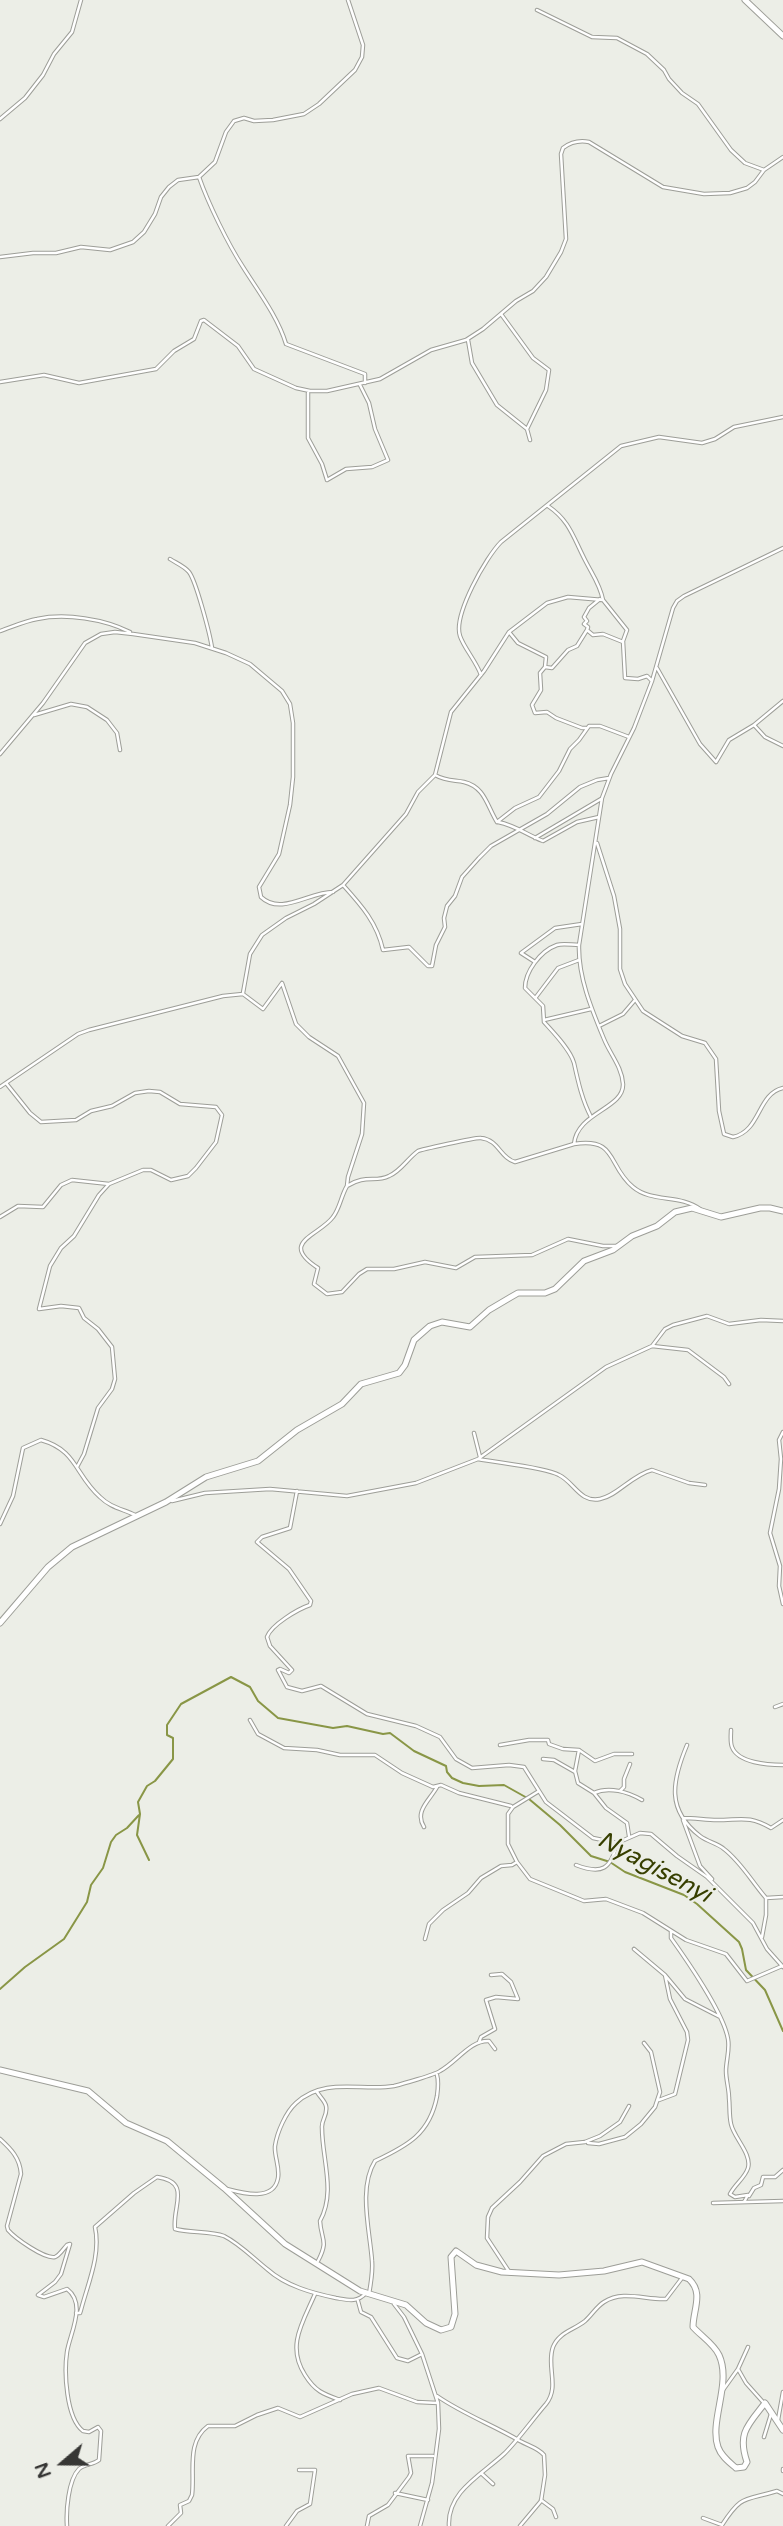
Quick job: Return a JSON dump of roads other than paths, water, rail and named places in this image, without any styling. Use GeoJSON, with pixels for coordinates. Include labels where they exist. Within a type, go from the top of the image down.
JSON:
{"type":"FeatureCollection","features":[{"type":"Feature","properties":{"kind":"street"},"geometry":{"type":"LineString","coordinates":[[0,119],[25,98],[43,75],[54,54],[72,32],[81,0]]}},
{"type":"Feature","properties":{"kind":"street"},"geometry":{"type":"LineString","coordinates":[[0,257],[61,252],[81,247],[110,250],[127,245],[144,232],[161,197],[172,184],[178,180],[199,177],[215,162],[226,132],[234,121],[244,118],[254,121],[273,120],[304,114],[319,104],[355,70],[362,57],[363,45],[348,0]]}},
{"type":"Feature","properties":{"kind":"street"},"geometry":{"type":"LineString","coordinates":[[745,0],[783,36]]}},
{"type":"Feature","properties":{"kind":"street"},"geometry":{"type":"LineString","coordinates":[[537,10],[592,37],[617,38],[647,54],[664,69],[682,93],[698,104],[731,150],[745,163],[764,170]]}},
{"type":"Feature","properties":{"kind":"street"},"geometry":{"type":"LineString","coordinates":[[0,382],[44,375],[79,383],[156,369],[174,351],[191,343],[197,335],[201,321],[204,320],[238,346],[254,369],[308,391],[327,391],[365,383],[388,375],[431,350],[467,339],[538,286],[546,277],[564,245],[566,233],[561,155],[563,148],[569,144],[589,142],[657,185],[710,194],[736,192],[753,184],[764,170],[783,157]]}},
{"type":"Feature","properties":{"kind":"street"},"geometry":{"type":"LineString","coordinates":[[199,177],[237,257],[260,292],[286,344],[359,370],[365,374],[365,383]]}},
{"type":"Feature","properties":{"kind":"street"},"geometry":{"type":"LineString","coordinates":[[500,314],[533,358],[549,370],[546,390],[527,429]]}},
{"type":"Feature","properties":{"kind":"street"},"geometry":{"type":"LineString","coordinates":[[467,339],[472,363],[496,404],[527,429],[530,440]]}},
{"type":"Feature","properties":{"kind":"street"},"geometry":{"type":"LineString","coordinates":[[308,391],[308,438],[327,480],[346,469],[372,467],[388,460],[360,384]]}},
{"type":"Feature","properties":{"kind":"street"},"geometry":{"type":"LineString","coordinates":[[481,675],[460,636],[460,631],[474,580],[495,548],[621,446],[643,439],[668,437],[702,443],[715,439],[734,427],[783,417]]}},
{"type":"Feature","properties":{"kind":"street"},"geometry":{"type":"LineString","coordinates":[[548,506],[573,531],[578,547],[596,577],[601,600],[626,628],[623,642],[625,678],[638,679],[647,676],[652,681]]}},
{"type":"Feature","properties":{"kind":"street"},"geometry":{"type":"LineString","coordinates":[[574,1144],[575,1135],[591,1117],[617,1100],[623,1090],[619,1067],[599,1026],[579,960],[599,817],[609,779],[657,668],[677,601],[783,548]]}},
{"type":"Feature","properties":{"kind":"street"},"geometry":{"type":"LineString","coordinates":[[170,559],[185,568],[192,577],[212,648]]}},
{"type":"Feature","properties":{"kind":"street"},"geometry":{"type":"LineString","coordinates":[[243,994],[250,954],[262,935],[286,918],[343,886],[406,814],[418,792],[435,775],[451,712],[481,675],[509,632],[547,603],[568,597],[601,600]]}},
{"type":"Feature","properties":{"kind":"street"},"geometry":{"type":"LineString","coordinates":[[601,600],[589,608],[584,617],[587,630],[593,635],[603,634],[623,642]]}},
{"type":"Feature","properties":{"kind":"street"},"geometry":{"type":"LineString","coordinates":[[0,631],[36,619],[63,617],[108,624],[132,634]]}},
{"type":"Feature","properties":{"kind":"street"},"geometry":{"type":"LineString","coordinates":[[545,667],[552,668],[568,650],[578,646],[587,630]]}},
{"type":"Feature","properties":{"kind":"street"},"geometry":{"type":"LineString","coordinates":[[509,632],[518,643],[546,657],[545,667],[540,673],[541,690],[533,703],[535,713],[547,712],[582,728],[600,726],[629,737]]}},
{"type":"Feature","properties":{"kind":"street"},"geometry":{"type":"LineString","coordinates":[[0,754],[34,715],[88,640],[111,633],[132,634],[184,640],[212,648],[250,664],[263,674],[282,691],[292,712],[293,770],[290,805],[279,853],[259,887],[261,897],[268,903],[280,906],[333,892]]}},
{"type":"Feature","properties":{"kind":"street"},"geometry":{"type":"LineString","coordinates":[[657,668],[700,744],[716,762],[729,740],[754,725],[783,701]]}},
{"type":"Feature","properties":{"kind":"street"},"geometry":{"type":"LineString","coordinates":[[34,715],[71,704],[87,707],[107,720],[117,733],[120,750]]}},
{"type":"Feature","properties":{"kind":"street"},"geometry":{"type":"LineString","coordinates":[[754,725],[765,737],[783,746]]}},
{"type":"Feature","properties":{"kind":"street"},"geometry":{"type":"LineString","coordinates":[[497,822],[515,808],[542,794],[586,727]]}},
{"type":"Feature","properties":{"kind":"street"},"geometry":{"type":"LineString","coordinates":[[435,775],[475,787],[488,801],[497,822]]}},
{"type":"Feature","properties":{"kind":"street"},"geometry":{"type":"LineString","coordinates":[[343,886],[372,919],[380,935],[383,950],[409,947],[431,966],[444,929],[446,910],[462,877],[487,849],[551,811],[580,787],[597,780],[609,779]]}},
{"type":"Feature","properties":{"kind":"street"},"geometry":{"type":"LineString","coordinates":[[535,838],[602,799]]}},
{"type":"Feature","properties":{"kind":"street"},"geometry":{"type":"LineString","coordinates":[[497,822],[514,825],[535,838],[545,840],[577,822],[599,817]]}},
{"type":"Feature","properties":{"kind":"street"},"geometry":{"type":"LineString","coordinates":[[597,843],[614,897],[620,929],[620,969],[625,984],[643,1011],[682,1036],[705,1043],[713,1052],[716,1059],[722,1130],[733,1138],[746,1132],[770,1096],[777,1089],[783,1088]]}},
{"type":"Feature","properties":{"kind":"street"},"geometry":{"type":"LineString","coordinates":[[535,963],[521,953],[555,928],[582,924]]}},
{"type":"Feature","properties":{"kind":"street"},"geometry":{"type":"LineString","coordinates":[[579,945],[554,946],[526,974],[525,988],[543,1006],[544,1020],[573,1060],[575,1076],[591,1117]]}},
{"type":"Feature","properties":{"kind":"street"},"geometry":{"type":"LineString","coordinates":[[536,997],[558,968],[579,960]]}},
{"type":"Feature","properties":{"kind":"street"},"geometry":{"type":"LineString","coordinates":[[0,1087],[78,1034],[203,1000],[243,994],[263,1009],[280,984],[283,984],[288,1007],[296,1024],[309,1037],[338,1056],[364,1102],[362,1134],[347,1186],[333,1216],[305,1238],[302,1244],[306,1260],[318,1268],[314,1284],[327,1294],[342,1292],[367,1269],[394,1269],[425,1262],[456,1268],[475,1257],[526,1256],[571,1239],[618,1246]]}},
{"type":"Feature","properties":{"kind":"street"},"geometry":{"type":"LineString","coordinates":[[599,1026],[623,1014],[636,1000]]}},
{"type":"Feature","properties":{"kind":"street"},"geometry":{"type":"LineString","coordinates":[[544,1020],[593,1009]]}},
{"type":"Feature","properties":{"kind":"street"},"geometry":{"type":"LineString","coordinates":[[6,1083],[30,1113],[41,1122],[76,1120],[135,1093],[149,1091],[160,1093],[180,1104],[211,1105],[219,1110],[222,1119],[216,1142],[188,1177],[168,1180],[151,1170],[144,1170],[109,1184],[50,1266],[39,1309],[61,1306],[79,1308],[84,1318],[102,1334],[114,1352],[115,1379],[112,1389],[99,1408],[77,1467]]}},
{"type":"Feature","properties":{"kind":"street"},"geometry":{"type":"LineString","coordinates":[[347,1186],[363,1178],[388,1177],[419,1150],[444,1147],[463,1139],[489,1140],[496,1144],[507,1159],[515,1162],[574,1144],[593,1143],[608,1149],[622,1175],[640,1192],[683,1200],[702,1211]]}},
{"type":"Feature","properties":{"kind":"street"},"geometry":{"type":"LineString","coordinates":[[0,1217],[18,1206],[33,1209],[43,1207],[61,1185],[72,1180],[109,1184]]}},
{"type":"Feature","properties":{"kind":"street"},"geometry":{"type":"LineString","coordinates":[[0,1623],[48,1567],[65,1552],[166,1502],[206,1477],[258,1461],[297,1430],[342,1404],[361,1384],[399,1373],[405,1365],[414,1339],[430,1326],[442,1322],[470,1327],[489,1310],[519,1293],[545,1293],[555,1289],[584,1261],[606,1253],[632,1236],[657,1226],[675,1212],[692,1208],[719,1217],[760,1208],[783,1211]]}},
{"type":"Feature","properties":{"kind":"street"},"geometry":{"type":"LineString","coordinates":[[166,1502],[205,1493],[270,1489],[341,1496],[423,1481],[479,1458],[607,1367],[652,1346],[666,1329],[707,1316],[729,1324],[761,1320],[783,1321]]}},
{"type":"Feature","properties":{"kind":"street"},"geometry":{"type":"LineString","coordinates":[[652,1346],[688,1350],[724,1377],[729,1384]]}},
{"type":"Feature","properties":{"kind":"street"},"geometry":{"type":"LineString","coordinates":[[783,1432],[779,1440],[779,1489],[771,1533],[780,1566],[779,1586],[783,1603]]}},
{"type":"Feature","properties":{"kind":"street"},"geometry":{"type":"LineString","coordinates":[[474,1433],[479,1458]]}},
{"type":"Feature","properties":{"kind":"street"},"geometry":{"type":"LineString","coordinates":[[0,1524],[13,1496],[25,1447],[38,1440],[44,1440],[70,1455],[86,1482],[100,1498],[112,1507],[137,1516]]}},
{"type":"Feature","properties":{"kind":"street"},"geometry":{"type":"LineString","coordinates":[[479,1458],[556,1473],[585,1498],[595,1500],[604,1498],[635,1477],[652,1470],[689,1483],[705,1485]]}},
{"type":"Feature","properties":{"kind":"street"},"geometry":{"type":"LineString","coordinates":[[297,1491],[291,1527],[262,1537],[257,1542],[289,1569],[312,1602],[269,1632],[269,1644],[292,1670],[289,1673],[278,1670],[287,1687],[302,1691],[321,1686],[367,1714],[430,1732],[443,1740],[456,1759],[472,1768],[520,1765],[527,1771],[546,1802],[587,1834],[605,1842],[617,1843],[643,1832],[651,1835],[712,1882],[753,1923],[767,1949],[783,1966],[747,1981],[728,1956],[686,1940],[650,1916],[613,1901],[584,1901],[530,1878],[517,1862],[507,1840],[508,1814],[513,1807],[539,1791]]}},
{"type":"Feature","properties":{"kind":"street"},"geometry":{"type":"LineString","coordinates":[[777,1599],[783,1603]]}},
{"type":"Feature","properties":{"kind":"street"},"geometry":{"type":"LineString","coordinates":[[775,1707],[783,1704]]}},
{"type":"Feature","properties":{"kind":"street"},"geometry":{"type":"LineString","coordinates":[[250,1720],[258,1734],[279,1746],[340,1755],[375,1755],[402,1773],[433,1787],[441,1785],[459,1793],[513,1807]]}},
{"type":"Feature","properties":{"kind":"street"},"geometry":{"type":"LineString","coordinates":[[731,1730],[731,1745],[739,1755],[759,1763],[783,1765]]}},
{"type":"Feature","properties":{"kind":"street"},"geometry":{"type":"LineString","coordinates":[[500,1745],[548,1740],[549,1744],[554,1746],[579,1750],[595,1761],[614,1754],[632,1754]]}},
{"type":"Feature","properties":{"kind":"street"},"geometry":{"type":"LineString","coordinates":[[687,1745],[674,1781],[676,1804],[700,1866],[710,1875],[712,1882]]}},
{"type":"Feature","properties":{"kind":"street"},"geometry":{"type":"LineString","coordinates":[[579,1750],[575,1772],[578,1783],[594,1793],[606,1808],[627,1823],[629,1836]]}},
{"type":"Feature","properties":{"kind":"street"},"geometry":{"type":"LineString","coordinates":[[543,1759],[554,1760],[575,1772]]}},
{"type":"Feature","properties":{"kind":"street"},"geometry":{"type":"LineString","coordinates":[[620,1791],[624,1787],[630,1764]]}},
{"type":"Feature","properties":{"kind":"street"},"geometry":{"type":"LineString","coordinates":[[424,1827],[420,1814],[426,1801],[438,1787]]}},
{"type":"Feature","properties":{"kind":"street"},"geometry":{"type":"LineString","coordinates":[[594,1793],[602,1790],[620,1791],[642,1800]]}},
{"type":"Feature","properties":{"kind":"street"},"geometry":{"type":"LineString","coordinates":[[682,1819],[716,1820],[743,1817],[760,1821],[771,1828],[783,1821]]}},
{"type":"Feature","properties":{"kind":"street"},"geometry":{"type":"LineString","coordinates":[[682,1819],[701,1837],[726,1850],[766,1898],[762,1937]]}},
{"type":"Feature","properties":{"kind":"street"},"geometry":{"type":"LineString","coordinates":[[576,1865],[587,1870],[608,1867],[617,1843]]}},
{"type":"Feature","properties":{"kind":"street"},"geometry":{"type":"LineString","coordinates":[[425,1939],[429,1924],[443,1910],[468,1893],[481,1878],[501,1866],[517,1862]]}},
{"type":"Feature","properties":{"kind":"street"},"geometry":{"type":"LineString","coordinates":[[766,1898],[783,1897]]}},
{"type":"Feature","properties":{"kind":"street"},"geometry":{"type":"LineString","coordinates":[[671,1931],[671,1938],[683,1952],[720,2017],[728,2040],[726,2073],[730,2123],[749,2164],[745,2175],[730,2194],[735,2197],[748,2196]]}},
{"type":"Feature","properties":{"kind":"street"},"geometry":{"type":"LineString","coordinates":[[634,1949],[665,1975],[685,2000],[720,2017]]}},
{"type":"Feature","properties":{"kind":"street"},"geometry":{"type":"LineString","coordinates":[[224,2188],[253,2195],[272,2188],[278,2177],[275,2152],[278,2134],[294,2105],[317,2092],[354,2085],[394,2086],[436,2073],[479,2042],[481,2037],[495,2029],[486,2000],[496,1997],[518,1999],[502,1974],[491,1975]]}},
{"type":"Feature","properties":{"kind":"street"},"geometry":{"type":"LineString","coordinates":[[658,2100],[675,2094],[688,2040],[687,2032],[670,1999],[665,1975]]}},
{"type":"Feature","properties":{"kind":"street"},"geometry":{"type":"LineString","coordinates":[[479,2042],[489,2041],[495,2049]]}},
{"type":"Feature","properties":{"kind":"street"},"geometry":{"type":"LineString","coordinates":[[510,2273],[486,2238],[488,2217],[492,2208],[520,2182],[542,2155],[566,2144],[599,2144],[625,2137],[641,2124],[660,2095],[655,2065],[650,2050],[644,2043]]}},
{"type":"Feature","properties":{"kind":"street"},"geometry":{"type":"LineString","coordinates":[[0,2070],[89,2091],[126,2123],[167,2141],[285,2244],[368,2294],[406,2305],[426,2323],[438,2329],[448,2329],[456,2314],[451,2257],[453,2252],[485,2268],[510,2273],[559,2275],[604,2272],[642,2262],[683,2277],[693,2283],[696,2289],[697,2306],[693,2327],[720,2356],[723,2382],[717,2442],[721,2452],[738,2469],[744,2467],[747,2462],[741,2445],[743,2436],[765,2403]]}},
{"type":"Feature","properties":{"kind":"street"},"geometry":{"type":"LineString","coordinates":[[368,2294],[372,2261],[366,2193],[372,2166],[375,2161],[412,2141],[424,2128],[435,2107],[439,2085],[436,2073]]}},
{"type":"Feature","properties":{"kind":"street"},"geometry":{"type":"LineString","coordinates":[[317,2092],[326,2104],[327,2112],[321,2127],[324,2168],[330,2186],[320,2221],[325,2236],[323,2251],[318,2261]]}},
{"type":"Feature","properties":{"kind":"street"},"geometry":{"type":"LineString","coordinates":[[585,2143],[620,2122],[629,2106]]}},
{"type":"Feature","properties":{"kind":"street"},"geometry":{"type":"LineString","coordinates":[[0,2139],[14,2153],[20,2166],[8,2230],[41,2254],[52,2257],[58,2256],[70,2245],[61,2274],[38,2295],[44,2297],[67,2289],[73,2294],[76,2313],[67,2351],[70,2409],[73,2419],[83,2431],[89,2432],[100,2427],[100,2457],[97,2462],[76,2472],[69,2496],[67,2526]]}},
{"type":"Feature","properties":{"kind":"street"},"geometry":{"type":"LineString","coordinates":[[744,2202],[754,2188],[761,2185],[763,2177],[775,2178],[783,2170]]}},
{"type":"Feature","properties":{"kind":"street"},"geometry":{"type":"LineString","coordinates":[[76,2313],[81,2310],[95,2263],[95,2227],[157,2177],[169,2180],[177,2186],[175,2228],[190,2233],[224,2236],[257,2259],[267,2270],[293,2286],[315,2294],[348,2301],[368,2294]]}},
{"type":"Feature","properties":{"kind":"street"},"geometry":{"type":"LineString","coordinates":[[713,2203],[783,2201]]}},
{"type":"Feature","properties":{"kind":"street"},"geometry":{"type":"LineString","coordinates":[[449,2526],[452,2505],[467,2485],[504,2454],[550,2396],[553,2348],[557,2340],[567,2330],[584,2322],[598,2306],[613,2298],[666,2298],[683,2277]]}},
{"type":"Feature","properties":{"kind":"street"},"geometry":{"type":"LineString","coordinates":[[315,2294],[298,2334],[297,2362],[314,2388],[326,2396],[340,2400]]}},
{"type":"Feature","properties":{"kind":"street"},"geometry":{"type":"LineString","coordinates":[[357,2300],[361,2312],[371,2317],[397,2358],[408,2361],[422,2354]]}},
{"type":"Feature","properties":{"kind":"street"},"geometry":{"type":"LineString","coordinates":[[392,2302],[404,2317],[422,2354],[438,2403],[439,2429],[428,2500],[420,2526]]}},
{"type":"Feature","properties":{"kind":"street"},"geometry":{"type":"LineString","coordinates":[[722,2393],[738,2369],[748,2347]]}},
{"type":"Feature","properties":{"kind":"street"},"geometry":{"type":"LineString","coordinates":[[738,2369],[746,2383],[772,2411],[783,2430]]}},
{"type":"Feature","properties":{"kind":"street"},"geometry":{"type":"LineString","coordinates":[[168,2526],[180,2515],[180,2505],[189,2501],[192,2495],[193,2453],[204,2428],[211,2424],[241,2425],[257,2414],[278,2408],[300,2417],[367,2389],[379,2388],[417,2402],[438,2403]]}},
{"type":"Feature","properties":{"kind":"street"},"geometry":{"type":"LineString","coordinates":[[778,2421],[783,2392]]}},
{"type":"Feature","properties":{"kind":"street"},"geometry":{"type":"LineString","coordinates":[[436,2395],[452,2407],[491,2424],[538,2449],[544,2455],[545,2474],[541,2500],[520,2526]]}},
{"type":"Feature","properties":{"kind":"street"},"geometry":{"type":"LineString","coordinates":[[764,2437],[772,2411]]}},
{"type":"Feature","properties":{"kind":"street"},"geometry":{"type":"LineString","coordinates":[[368,2526],[369,2516],[388,2505],[411,2473],[408,2456],[433,2456]]}},
{"type":"Feature","properties":{"kind":"street"},"geometry":{"type":"LineString","coordinates":[[286,2526],[297,2511],[310,2503],[315,2470],[299,2470]]}},
{"type":"Feature","properties":{"kind":"street"},"geometry":{"type":"LineString","coordinates":[[481,2473],[494,2484]]}},
{"type":"Feature","properties":{"kind":"street"},"geometry":{"type":"LineString","coordinates":[[703,2518],[715,2525],[723,2524],[732,2510],[744,2500],[777,2491],[783,2494]]}},
{"type":"Feature","properties":{"kind":"street"},"geometry":{"type":"LineString","coordinates":[[395,2493],[428,2500]]}},
{"type":"Feature","properties":{"kind":"street"},"geometry":{"type":"LineString","coordinates":[[541,2500],[555,2512],[556,2517]]}},
{"type":"Feature","properties":{"kind":"waterway","name":"Nyagisenyi"},"geometry":{"type":"LineString","coordinates":[[149,1860],[137,1835],[140,1814],[138,1802],[147,1786],[155,1781],[173,1759],[173,1738],[167,1735],[167,1725],[181,1704],[231,1677],[250,1687],[258,1701],[278,1718],[333,1728],[347,1726],[383,1734],[390,1733],[414,1751],[446,1766],[452,1778],[479,1786],[504,1785],[529,1799],[591,1856],[684,1895],[739,1942],[746,1970],[765,1990],[783,2031]]}},
{"type":"Feature","properties":{"kind":"waterway"},"geometry":{"type":"LineString","coordinates":[[0,1989],[64,1939],[87,1902],[91,1885],[103,1868],[111,1842],[139,1815]]}}]}
